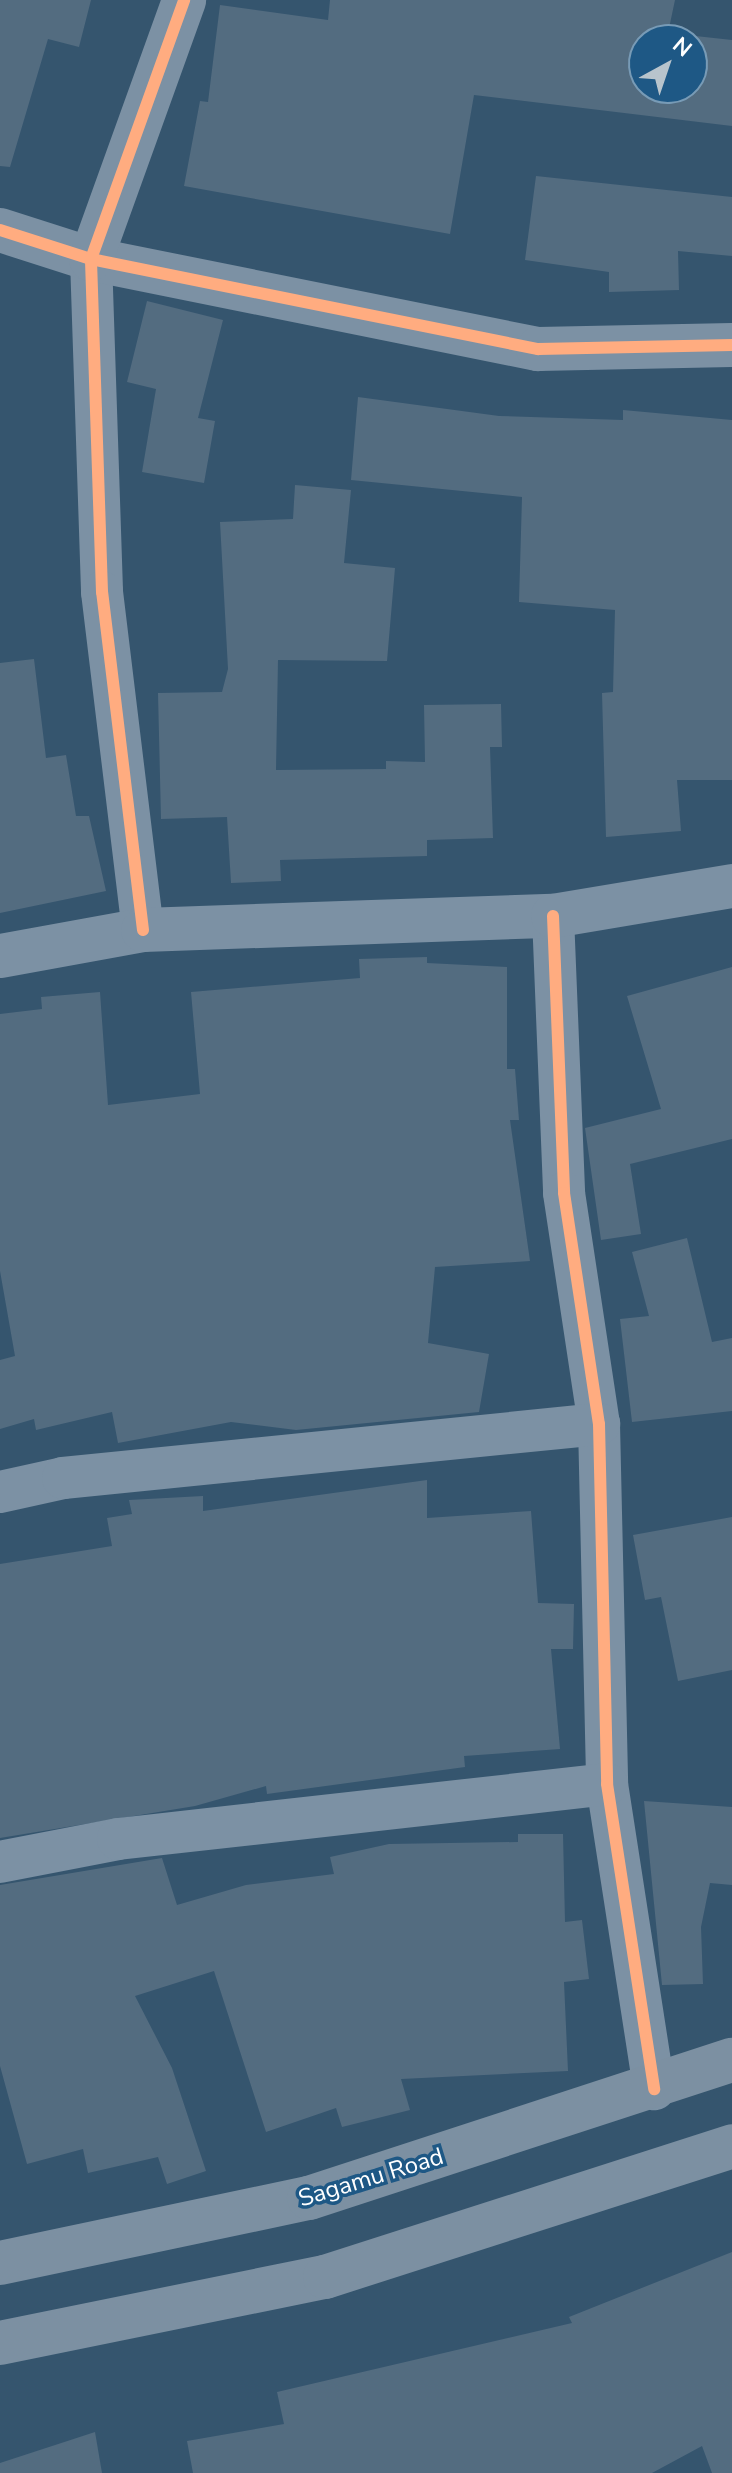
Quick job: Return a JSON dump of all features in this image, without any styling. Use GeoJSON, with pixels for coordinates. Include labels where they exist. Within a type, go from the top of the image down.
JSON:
{"type":"FeatureCollection","features":[{"type":"Feature","properties":{"kind":"highway","name":"Sagamu Road"},"geometry":{"type":"LineString","coordinates":[[0,2263],[309,2198],[654,2089],[732,2060]]}},
{"type":"Feature","properties":{"kind":"highway"},"geometry":{"type":"LineString","coordinates":[[0,2343],[325,2277],[732,2146]]}},
{"type":"Feature","properties":{"kind":"street"},"geometry":{"type":"LineString","coordinates":[[143,930],[102,592],[91,259],[184,0]]}},
{"type":"Feature","properties":{"kind":"street"},"geometry":{"type":"LineString","coordinates":[[0,230],[91,259],[538,349],[732,345]]}},
{"type":"Feature","properties":{"kind":"street"},"geometry":{"type":"LineString","coordinates":[[0,956],[143,930],[553,916],[732,886]]}},
{"type":"Feature","properties":{"kind":"street"},"geometry":{"type":"LineString","coordinates":[[553,916],[564,1193],[599,1424],[607,1784],[654,2089]]}},
{"type":"Feature","properties":{"kind":"street"},"geometry":{"type":"LineString","coordinates":[[0,1492],[63,1478],[599,1424]]}},
{"type":"Feature","properties":{"kind":"street"},"geometry":{"type":"LineString","coordinates":[[0,1862],[118,1839],[607,1784]]}},
{"type":"Feature","properties":{"kind":"building"},"geometry":{"type":"Polygon","coordinates":[[[0,0],[91,0],[79,47],[48,39],[10,167],[0,166],[0,0]]]}},
{"type":"Feature","properties":{"kind":"building"},"geometry":{"type":"Polygon","coordinates":[[[330,0],[675,0],[670,24],[628,24],[628,104],[708,104],[708,37],[732,40],[732,126],[474,95],[450,234],[184,186],[200,101],[208,102],[220,5],[328,20],[330,0]]]}},
{"type":"Feature","properties":{"kind":"building"},"geometry":{"type":"Polygon","coordinates":[[[536,176],[732,197],[732,256],[678,251],[679,290],[609,292],[609,272],[525,260],[536,176]]]}},
{"type":"Feature","properties":{"kind":"building"},"geometry":{"type":"Polygon","coordinates":[[[147,301],[223,320],[198,418],[215,421],[204,483],[142,472],[156,389],[127,382],[147,301]]]}},
{"type":"Feature","properties":{"kind":"building"},"geometry":{"type":"Polygon","coordinates":[[[358,397],[499,416],[623,420],[623,410],[732,420],[732,780],[677,780],[681,831],[606,837],[602,693],[613,692],[615,610],[519,602],[522,497],[351,480],[358,397]]]}},
{"type":"Feature","properties":{"kind":"building"},"geometry":{"type":"Polygon","coordinates":[[[295,485],[351,490],[344,563],[395,568],[387,661],[278,660],[276,770],[386,769],[386,761],[425,762],[424,705],[501,704],[502,747],[490,747],[493,838],[427,840],[427,856],[280,860],[281,881],[231,883],[227,817],[161,819],[158,693],[222,692],[228,669],[220,522],[293,519],[295,485]]]}},
{"type":"Feature","properties":{"kind":"building"},"geometry":{"type":"Polygon","coordinates":[[[34,659],[46,758],[66,755],[76,816],[89,816],[106,891],[0,913],[0,663],[34,659]]]}},
{"type":"Feature","properties":{"kind":"building"},"geometry":{"type":"Polygon","coordinates":[[[427,957],[427,963],[507,967],[507,1069],[515,1069],[519,1120],[510,1120],[530,1261],[435,1267],[428,1343],[489,1354],[479,1412],[296,1430],[231,1422],[118,1443],[112,1412],[36,1430],[34,1419],[0,1429],[0,1360],[15,1356],[0,1271],[0,1014],[42,1009],[41,997],[100,992],[108,1105],[200,1094],[191,992],[360,978],[359,959],[427,957]]]}},
{"type":"Feature","properties":{"kind":"building"},"geometry":{"type":"Polygon","coordinates":[[[732,967],[732,1139],[630,1164],[641,1234],[601,1240],[585,1128],[661,1109],[627,996],[732,967]]]}},
{"type":"Feature","properties":{"kind":"building"},"geometry":{"type":"Polygon","coordinates":[[[687,1238],[712,1342],[732,1338],[732,1411],[632,1422],[620,1319],[649,1316],[632,1252],[687,1238]]]}},
{"type":"Feature","properties":{"kind":"building"},"geometry":{"type":"Polygon","coordinates":[[[427,1480],[427,1518],[531,1511],[538,1603],[574,1604],[573,1649],[551,1649],[560,1749],[464,1756],[465,1767],[267,1794],[266,1786],[195,1806],[0,1838],[0,1564],[112,1546],[107,1518],[132,1514],[129,1500],[203,1496],[203,1511],[427,1480]]]}},
{"type":"Feature","properties":{"kind":"building"},"geometry":{"type":"Polygon","coordinates":[[[732,1517],[732,1670],[678,1681],[661,1597],[645,1600],[633,1535],[732,1517]]]}},
{"type":"Feature","properties":{"kind":"building"},"geometry":{"type":"Polygon","coordinates":[[[644,1801],[732,1807],[732,1885],[710,1883],[701,1927],[703,1984],[662,1985],[644,1801]]]}},
{"type":"Feature","properties":{"kind":"building"},"geometry":{"type":"Polygon","coordinates":[[[518,1834],[563,1834],[565,1922],[582,1920],[589,1979],[564,1982],[568,2071],[401,2079],[410,2110],[342,2127],[336,2108],[266,2132],[214,1971],[135,1996],[172,2068],[206,2171],[167,2184],[158,2157],[88,2173],[83,2149],[27,2164],[0,2066],[0,1885],[162,1858],[177,1905],[246,1885],[334,1874],[330,1857],[389,1844],[518,1842],[518,1834]]]}},
{"type":"Feature","properties":{"kind":"building"},"geometry":{"type":"Polygon","coordinates":[[[732,2252],[732,2473],[712,2473],[702,2446],[652,2473],[193,2473],[187,2441],[284,2424],[277,2392],[572,2323],[569,2317],[732,2252]]]}},
{"type":"Feature","properties":{"kind":"building"},"geometry":{"type":"Polygon","coordinates":[[[95,2432],[102,2473],[0,2473],[0,2463],[95,2432]]]}},
{"type":"Feature","properties":{"kind":"cycle path"},"geometry":{"type":"LineString","coordinates":[[143,930],[102,592],[91,259],[184,0]]}},
{"type":"Feature","properties":{"kind":"cycle path"},"geometry":{"type":"LineString","coordinates":[[0,230],[91,259],[538,349],[732,345]]}},
{"type":"Feature","properties":{"kind":"cycle path"},"geometry":{"type":"LineString","coordinates":[[553,916],[564,1193],[599,1424],[607,1784],[654,2089]]}}]}
